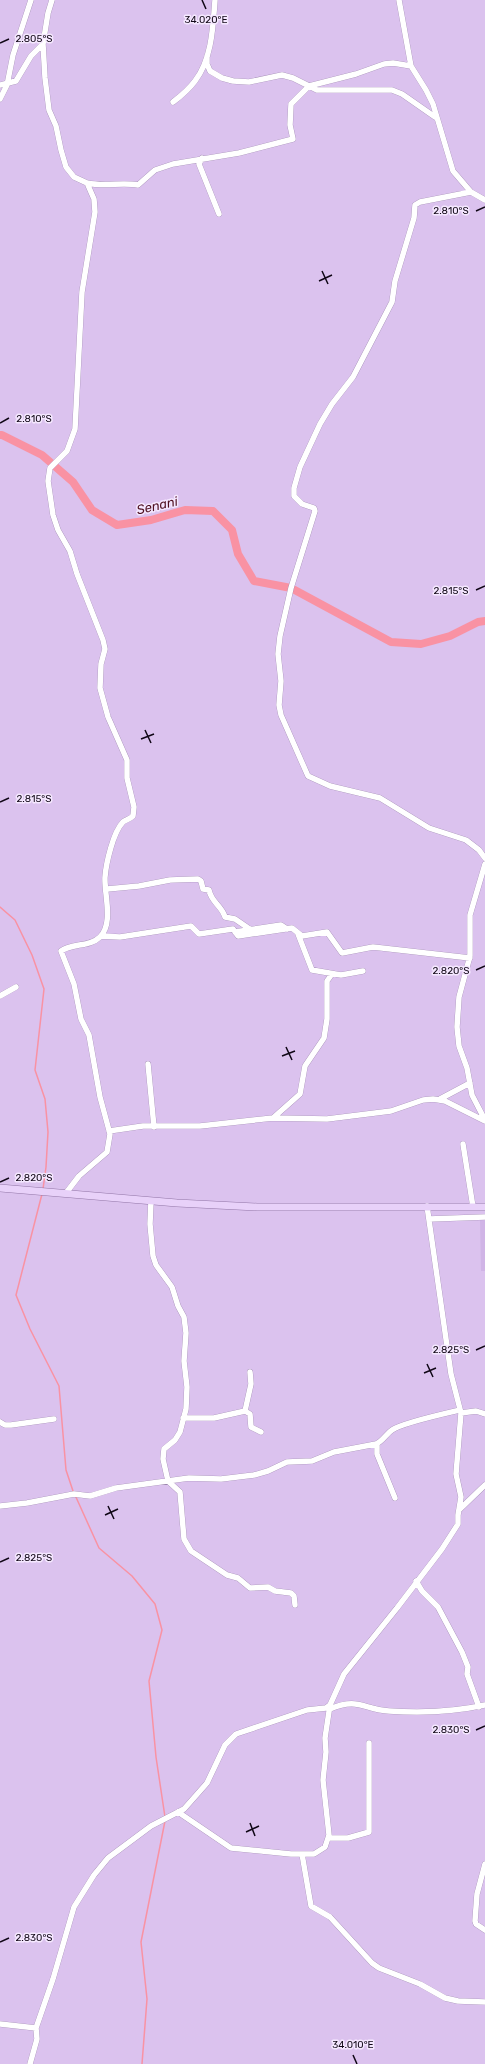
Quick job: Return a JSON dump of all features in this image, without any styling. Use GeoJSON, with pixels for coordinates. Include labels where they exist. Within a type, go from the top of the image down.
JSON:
{"type":"FeatureCollection","features":[{"type":"Feature","properties":{"kind":"main road"},"geometry":{"type":"LineString","coordinates":[[0,1188],[257,1208],[428,1206],[485,1207]]}},
{"type":"Feature","properties":{"kind":"street"},"geometry":{"type":"LineString","coordinates":[[0,98],[7,85],[13,55],[31,0]]}},
{"type":"Feature","properties":{"kind":"street"},"geometry":{"type":"LineString","coordinates":[[52,0],[48,12],[44,44],[45,78],[50,110],[56,126],[64,161],[71,175],[87,183],[105,186],[126,183],[138,185],[160,168],[202,158],[239,153],[293,139],[290,125],[291,104],[309,86],[356,74],[384,64],[394,63],[411,66]]}},
{"type":"Feature","properties":{"kind":"street"},"geometry":{"type":"LineString","coordinates":[[173,102],[196,80],[202,69],[207,56],[215,0]]}},
{"type":"Feature","properties":{"kind":"street"},"geometry":{"type":"LineString","coordinates":[[399,0],[411,66],[433,104],[435,116],[453,171],[471,192],[485,200]]}},
{"type":"Feature","properties":{"kind":"street"},"geometry":{"type":"LineString","coordinates":[[0,85],[7,85],[16,81],[31,56],[44,44]]}},
{"type":"Feature","properties":{"kind":"street"},"geometry":{"type":"LineString","coordinates":[[207,56],[210,71],[228,80],[249,82],[282,75],[317,90],[392,90],[402,94],[435,116]]}},
{"type":"Feature","properties":{"kind":"street"},"geometry":{"type":"LineString","coordinates":[[202,158],[199,164],[219,214]]}},
{"type":"Feature","properties":{"kind":"street"},"geometry":{"type":"LineString","coordinates":[[66,1193],[79,1176],[107,1152],[109,1147],[109,1131],[100,1098],[89,1035],[81,1019],[74,984],[61,951],[65,948],[94,941],[100,936],[105,926],[107,889],[105,880],[107,865],[115,838],[123,822],[133,816],[134,807],[128,778],[127,760],[108,717],[101,694],[101,664],[104,649],[103,640],[77,574],[70,551],[58,530],[53,515],[48,478],[52,464],[70,446],[75,429],[82,292],[95,212],[94,199],[87,183]]}},
{"type":"Feature","properties":{"kind":"street"},"geometry":{"type":"LineString","coordinates":[[471,192],[420,202],[415,205],[414,218],[395,281],[392,302],[353,377],[332,404],[320,424],[300,467],[294,488],[294,496],[297,500],[314,508],[315,511],[290,588],[278,654],[281,681],[280,705],[282,715],[308,776],[330,786],[380,798],[424,825],[466,840],[480,850],[485,858]]}},
{"type":"Feature","properties":{"kind":"street"},"geometry":{"type":"LineString","coordinates":[[485,864],[470,915],[470,958],[459,997],[457,1027],[459,1046],[472,1095],[485,1121]]}},
{"type":"Feature","properties":{"kind":"street"},"geometry":{"type":"LineString","coordinates":[[107,889],[139,886],[170,880],[198,879],[201,881],[203,890],[209,890],[212,900],[224,911],[225,917],[235,919],[251,930]]}},
{"type":"Feature","properties":{"kind":"street"},"geometry":{"type":"LineString","coordinates":[[235,932],[281,925],[287,929]]}},
{"type":"Feature","properties":{"kind":"street"},"geometry":{"type":"LineString","coordinates":[[100,936],[120,937],[191,926],[199,934],[232,929],[238,936],[293,928],[298,934],[312,970],[341,975],[362,971]]}},
{"type":"Feature","properties":{"kind":"street"},"geometry":{"type":"LineString","coordinates":[[298,934],[302,936],[327,932],[342,952],[373,947],[470,958]]}},
{"type":"Feature","properties":{"kind":"street"},"geometry":{"type":"LineString","coordinates":[[273,1118],[300,1094],[305,1066],[324,1038],[327,1020],[327,981],[332,974]]}},
{"type":"Feature","properties":{"kind":"street"},"geometry":{"type":"LineString","coordinates":[[0,996],[16,987]]}},
{"type":"Feature","properties":{"kind":"street"},"geometry":{"type":"LineString","coordinates":[[148,1064],[154,1127]]}},
{"type":"Feature","properties":{"kind":"street"},"geometry":{"type":"LineString","coordinates":[[109,1131],[154,1127],[200,1126],[273,1118],[327,1118],[370,1115],[392,1111],[424,1100],[440,1099],[470,1083]]}},
{"type":"Feature","properties":{"kind":"street"},"geometry":{"type":"LineString","coordinates":[[440,1099],[485,1121]]}},
{"type":"Feature","properties":{"kind":"street"},"geometry":{"type":"LineString","coordinates":[[463,1144],[473,1207]]}},
{"type":"Feature","properties":{"kind":"street"},"geometry":{"type":"LineString","coordinates":[[152,1201],[150,1224],[153,1256],[156,1265],[172,1287],[186,1324],[184,1361],[187,1403],[178,1435],[164,1449],[163,1459],[168,1481],[180,1492],[184,1539],[190,1551],[227,1575],[238,1578],[250,1588],[269,1587],[274,1590],[291,1593],[294,1596],[296,1605]]}},
{"type":"Feature","properties":{"kind":"street"},"geometry":{"type":"LineString","coordinates":[[178,1812],[231,1848],[314,1854],[322,1850],[329,1838],[323,1772],[326,1752],[326,1732],[330,1707],[344,1674],[397,1608],[458,1524],[461,1497],[456,1476],[461,1412],[451,1374],[428,1206]]}},
{"type":"Feature","properties":{"kind":"street"},"geometry":{"type":"LineString","coordinates":[[429,1219],[485,1217]]}},
{"type":"Feature","properties":{"kind":"street"},"geometry":{"type":"LineString","coordinates":[[245,1410],[251,1384],[250,1372]]}},
{"type":"Feature","properties":{"kind":"street"},"geometry":{"type":"LineString","coordinates":[[183,1418],[214,1418],[245,1410]]}},
{"type":"Feature","properties":{"kind":"street"},"geometry":{"type":"LineString","coordinates":[[245,1410],[250,1414],[250,1427],[261,1432]]}},
{"type":"Feature","properties":{"kind":"street"},"geometry":{"type":"LineString","coordinates":[[0,1506],[27,1503],[74,1494],[90,1496],[116,1488],[168,1481],[192,1478],[221,1480],[254,1474],[268,1471],[287,1462],[312,1461],[334,1452],[377,1444],[391,1430],[418,1421],[461,1412],[479,1411],[485,1414]]}},
{"type":"Feature","properties":{"kind":"street"},"geometry":{"type":"LineString","coordinates":[[0,1422],[5,1425],[11,1425],[54,1419]]}},
{"type":"Feature","properties":{"kind":"street"},"geometry":{"type":"LineString","coordinates":[[377,1444],[377,1454],[395,1498]]}},
{"type":"Feature","properties":{"kind":"street"},"geometry":{"type":"LineString","coordinates":[[460,1510],[485,1485]]}},
{"type":"Feature","properties":{"kind":"street"},"geometry":{"type":"LineString","coordinates":[[30,2064],[36,2039],[36,2028],[53,1979],[68,1924],[74,1907],[83,1891],[108,1858],[151,1826],[178,1812],[192,1801],[207,1783],[225,1745],[236,1734],[307,1710],[344,1704],[358,1703],[380,1709],[405,1711],[482,1706],[467,1674],[468,1667],[462,1652],[438,1607],[422,1591],[416,1581]]}},
{"type":"Feature","properties":{"kind":"street"},"geometry":{"type":"LineString","coordinates":[[329,1838],[348,1838],[369,1832],[369,1743]]}},
{"type":"Feature","properties":{"kind":"street"},"geometry":{"type":"LineString","coordinates":[[302,1854],[311,1906],[330,1917],[372,1963],[379,1968],[420,1984],[445,1998],[465,2002],[485,2002]]}},
{"type":"Feature","properties":{"kind":"street"},"geometry":{"type":"LineString","coordinates":[[485,1864],[477,1894],[475,1921],[476,1924],[485,1930]]}},
{"type":"Feature","properties":{"kind":"street"},"geometry":{"type":"LineString","coordinates":[[0,2024],[36,2028]]}},
{"type":"Feature","properties":{"kind":"shaded area"},"geometry":{"type":"Polygon","coordinates":[[[480,1220],[485,1220],[485,1271],[481,1271],[480,1220]]]}},
{"type":"Feature","properties":{"kind":"waterway","name":"Senani"},"geometry":{"type":"LineString","coordinates":[[0,435],[42,455],[73,482],[92,510],[117,525],[151,520],[185,510],[213,511],[232,530],[238,554],[254,581],[291,588],[391,642],[421,644],[450,636],[478,622],[485,621]]}},
{"type":"Feature","properties":{"kind":"waterway"},"geometry":{"type":"LineString","coordinates":[[0,907],[15,920],[32,955],[44,989],[35,1070],[45,1099],[48,1132],[43,1189]]}},
{"type":"Feature","properties":{"kind":"waterway"},"geometry":{"type":"LineString","coordinates":[[42,1194],[16,1295],[30,1329],[59,1386],[66,1470],[73,1491]]}},
{"type":"Feature","properties":{"kind":"waterway"},"geometry":{"type":"LineString","coordinates":[[75,1495],[99,1548],[132,1576],[155,1604],[162,1630],[149,1681],[156,1757],[165,1817]]}},
{"type":"Feature","properties":{"kind":"waterway"},"geometry":{"type":"LineString","coordinates":[[142,2064],[147,1999],[141,1942],[165,1821]]}}]}
